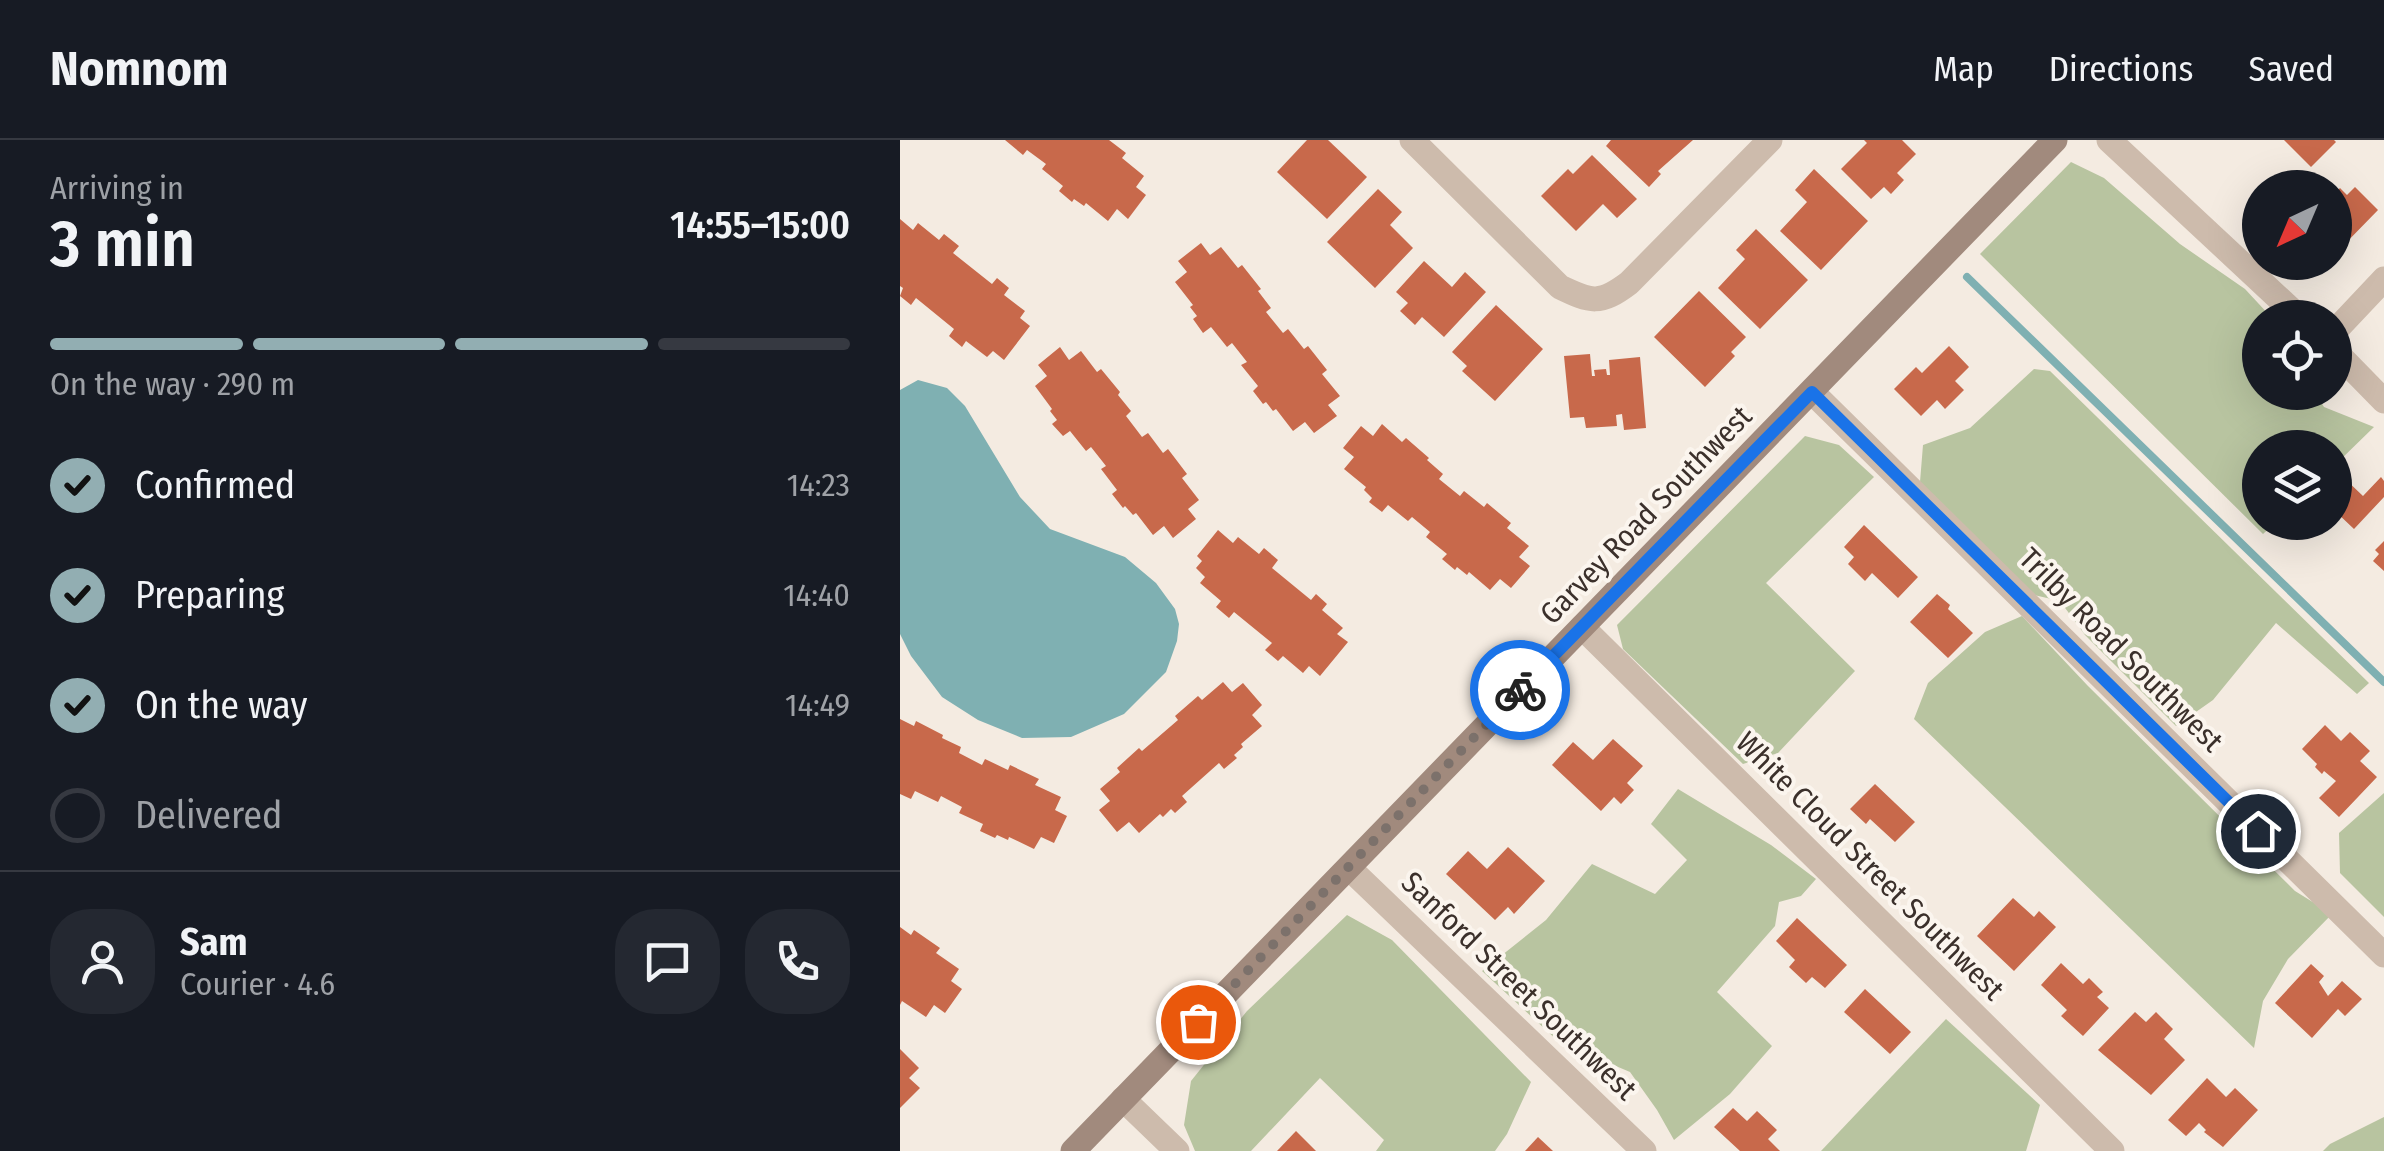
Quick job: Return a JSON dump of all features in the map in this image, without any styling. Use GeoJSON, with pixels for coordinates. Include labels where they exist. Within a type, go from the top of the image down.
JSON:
{"type":"FeatureCollection","features":[{"type":"Feature","properties":{"kind":"street"},"geometry":{"type":"LineString","coordinates":[[1412,140],[1560,286],[1587,300],[1610,298],[1629,284],[1770,140]]}},
{"type":"Feature","properties":{"kind":"street","name":"Garvey Road Southwest"},"geometry":{"type":"LineString","coordinates":[[1074,1151],[2055,140]]}},
{"type":"Feature","properties":{"kind":"street"},"geometry":{"type":"LineString","coordinates":[[2109,140],[2281,300]]}},
{"type":"Feature","properties":{"kind":"street"},"geometry":{"type":"LineString","coordinates":[[2352,313],[2384,280]]}},
{"type":"Feature","properties":{"kind":"street"},"geometry":{"type":"LineString","coordinates":[[2352,368],[2384,401]]}},
{"type":"Feature","properties":{"kind":"street","name":"Trilby Road Southwest"},"geometry":{"type":"LineString","coordinates":[[1812,392],[2384,955]]}},
{"type":"Feature","properties":{"kind":"street","name":"White Cloud Street Southwest"},"geometry":{"type":"LineString","coordinates":[[1582,626],[2112,1151]]}},
{"type":"Feature","properties":{"kind":"street","name":"Sanford Street Southwest"},"geometry":{"type":"LineString","coordinates":[[1349,868],[1644,1151]]}},
{"type":"Feature","properties":{"kind":"street"},"geometry":{"type":"LineString","coordinates":[[1123,1100],[1177,1151]]}},
{"type":"Feature","properties":{"kind":"green space"},"geometry":{"type":"Polygon","coordinates":[[[2071,162],[2104,178],[2180,244],[2255,300],[2242,300],[2242,410],[2332,410],[2374,427],[2352,448],[2352,430],[2242,430],[2242,513],[1980,254],[2071,162]]]}},
{"type":"Feature","properties":{"kind":"green space"},"geometry":{"type":"Polygon","coordinates":[[[2034,369],[2050,371],[2369,683],[2357,694],[2276,623],[2213,700],[2176,726],[2085,635],[2060,601],[2034,595],[1920,482],[1923,445],[1970,428],[2034,369]]]}},
{"type":"Feature","properties":{"kind":"green space"},"geometry":{"type":"Polygon","coordinates":[[[1805,436],[1839,445],[1874,477],[1766,583],[1855,671],[1778,753],[1743,764],[1623,649],[1617,625],[1805,436]]]}},
{"type":"Feature","properties":{"kind":"green space"},"geometry":{"type":"Polygon","coordinates":[[[2022,616],[2295,891],[2332,914],[2288,959],[2263,1001],[2254,1048],[1914,719],[1928,683],[1985,632],[2022,616]]]}},
{"type":"Feature","properties":{"kind":"green space"},"geometry":{"type":"Polygon","coordinates":[[[1678,789],[1771,845],[1816,879],[1801,896],[1779,902],[1775,926],[1717,992],[1772,1046],[1730,1094],[1674,1140],[1630,1072],[1559,1042],[1482,971],[1546,920],[1592,864],[1655,894],[1687,860],[1651,824],[1678,789]]]}},
{"type":"Feature","properties":{"kind":"green space"},"geometry":{"type":"Polygon","coordinates":[[[2384,793],[2384,917],[2340,873],[2339,833],[2384,793]]]}},
{"type":"Feature","properties":{"kind":"green space"},"geometry":{"type":"Polygon","coordinates":[[[1347,915],[1392,940],[1531,1082],[1507,1134],[1495,1151],[1376,1151],[1384,1140],[1320,1078],[1251,1151],[1195,1151],[1184,1125],[1191,1081],[1247,1011],[1347,915]]]}},
{"type":"Feature","properties":{"kind":"green space"},"geometry":{"type":"Polygon","coordinates":[[[1946,1019],[2040,1105],[2026,1151],[1821,1151],[1946,1019]]]}},
{"type":"Feature","properties":{"kind":"green space"},"geometry":{"type":"Polygon","coordinates":[[[2384,1117],[2384,1151],[2323,1151],[2330,1144],[2384,1117]]]}},
{"type":"Feature","properties":{"kind":"water"},"geometry":{"type":"Polygon","coordinates":[[[918,380],[947,388],[965,406],[1020,497],[1050,529],[1125,557],[1156,583],[1175,609],[1179,624],[1177,641],[1166,672],[1124,714],[1071,737],[1022,738],[978,720],[942,697],[911,656],[900,634],[900,390],[918,380]]]}},
{"type":"Feature","properties":{"kind":"building"},"geometry":{"type":"Polygon","coordinates":[[[1005,140],[1109,140],[1126,153],[1122,158],[1144,176],[1136,187],[1146,195],[1128,219],[1117,209],[1108,221],[1086,203],[1084,206],[1074,199],[1072,202],[1059,191],[1063,186],[1042,169],[1046,164],[1027,150],[1023,155],[1005,140]]]}},
{"type":"Feature","properties":{"kind":"building"},"geometry":{"type":"Polygon","coordinates":[[[1307,140],[1328,140],[1367,177],[1327,219],[1277,172],[1307,140]]]}},
{"type":"Feature","properties":{"kind":"building"},"geometry":{"type":"Polygon","coordinates":[[[1611,140],[1693,140],[1658,171],[1661,174],[1649,187],[1606,146],[1611,140]]]}},
{"type":"Feature","properties":{"kind":"building"},"geometry":{"type":"Polygon","coordinates":[[[1864,140],[1902,140],[1916,154],[1897,173],[1904,180],[1891,194],[1884,187],[1871,199],[1841,169],[1867,143],[1864,140]]]}},
{"type":"Feature","properties":{"kind":"building"},"geometry":{"type":"Polygon","coordinates":[[[2284,140],[2334,140],[2336,142],[2311,167],[2284,140]]]}},
{"type":"Feature","properties":{"kind":"building"},"geometry":{"type":"Polygon","coordinates":[[[1592,155],[1637,199],[1617,218],[1603,204],[1576,231],[1541,196],[1568,169],[1573,174],[1592,155]]]}},
{"type":"Feature","properties":{"kind":"building"},"geometry":{"type":"Polygon","coordinates":[[[1814,169],[1868,221],[1821,270],[1780,231],[1807,202],[1795,190],[1814,169]]]}},
{"type":"Feature","properties":{"kind":"building"},"geometry":{"type":"Polygon","coordinates":[[[2355,187],[2378,210],[2352,237],[2355,187]]]}},
{"type":"Feature","properties":{"kind":"building"},"geometry":{"type":"Polygon","coordinates":[[[1378,189],[1402,212],[1390,225],[1413,248],[1375,288],[1327,242],[1378,189]]]}},
{"type":"Feature","properties":{"kind":"building"},"geometry":{"type":"Polygon","coordinates":[[[900,219],[913,230],[918,223],[939,240],[944,234],[959,246],[953,253],[992,284],[997,278],[1009,288],[1004,295],[1025,311],[1020,318],[1030,326],[1004,360],[993,351],[987,357],[966,341],[962,347],[949,336],[954,329],[916,298],[911,305],[900,296],[900,219]]]}},
{"type":"Feature","properties":{"kind":"building"},"geometry":{"type":"Polygon","coordinates":[[[1756,229],[1808,280],[1760,329],[1718,288],[1745,259],[1736,250],[1756,229]]]}},
{"type":"Feature","properties":{"kind":"building"},"geometry":{"type":"Polygon","coordinates":[[[1201,243],[1210,255],[1221,247],[1238,268],[1242,265],[1261,289],[1258,291],[1271,308],[1266,312],[1283,333],[1288,329],[1327,370],[1322,374],[1340,396],[1328,405],[1337,416],[1314,433],[1305,422],[1293,431],[1276,409],[1263,404],[1253,391],[1258,386],[1241,365],[1247,362],[1232,343],[1227,347],[1211,327],[1203,333],[1193,319],[1197,316],[1190,307],[1193,305],[1175,282],[1187,272],[1178,261],[1201,243]]]}},
{"type":"Feature","properties":{"kind":"building"},"geometry":{"type":"Polygon","coordinates":[[[1424,261],[1452,287],[1465,272],[1486,292],[1444,337],[1422,317],[1415,325],[1400,311],[1408,303],[1396,292],[1424,261]]]}},
{"type":"Feature","properties":{"kind":"building"},"geometry":{"type":"Polygon","coordinates":[[[1699,291],[1746,337],[1731,352],[1735,356],[1705,387],[1654,337],[1699,291]]]}},
{"type":"Feature","properties":{"kind":"building"},"geometry":{"type":"Polygon","coordinates":[[[1496,305],[1543,349],[1495,401],[1462,371],[1467,366],[1452,352],[1496,305]]]}},
{"type":"Feature","properties":{"kind":"building"},"geometry":{"type":"Polygon","coordinates":[[[1949,346],[1969,367],[1955,381],[1964,390],[1945,409],[1937,400],[1921,416],[1894,389],[1916,367],[1922,373],[1949,346]]]}},
{"type":"Feature","properties":{"kind":"building"},"geometry":{"type":"Polygon","coordinates":[[[1060,347],[1069,360],[1081,351],[1097,372],[1101,369],[1120,392],[1118,395],[1131,411],[1126,416],[1142,437],[1148,433],[1163,453],[1168,449],[1187,474],[1182,478],[1199,500],[1188,509],[1196,519],[1173,538],[1164,526],[1153,535],[1136,513],[1123,508],[1112,494],[1117,490],[1101,469],[1106,466],[1091,447],[1086,451],[1070,431],[1063,436],[1052,424],[1057,420],[1035,386],[1047,376],[1038,365],[1060,347]]]}},
{"type":"Feature","properties":{"kind":"building"},"geometry":{"type":"Polygon","coordinates":[[[1590,354],[1592,376],[1594,370],[1606,369],[1610,375],[1609,360],[1640,357],[1646,428],[1624,430],[1622,414],[1616,415],[1617,426],[1586,428],[1584,417],[1570,418],[1564,356],[1590,354]]]}},
{"type":"Feature","properties":{"kind":"building"},"geometry":{"type":"Polygon","coordinates":[[[1382,424],[1429,458],[1443,474],[1439,479],[1460,496],[1464,491],[1484,507],[1487,503],[1511,523],[1507,528],[1529,546],[1519,557],[1530,566],[1511,588],[1500,579],[1490,590],[1469,572],[1467,575],[1457,567],[1455,570],[1442,559],[1447,554],[1426,537],[1430,532],[1412,517],[1408,521],[1388,505],[1382,512],[1369,502],[1372,498],[1364,490],[1366,487],[1344,469],[1354,457],[1343,448],[1361,426],[1373,436],[1382,424]]]}},
{"type":"Feature","properties":{"kind":"building"},"geometry":{"type":"Polygon","coordinates":[[[2381,477],[2384,497],[2354,529],[2352,486],[2363,496],[2381,477]]]}},
{"type":"Feature","properties":{"kind":"building"},"geometry":{"type":"Polygon","coordinates":[[[1864,525],[1918,577],[1898,598],[1872,573],[1865,581],[1848,564],[1854,557],[1844,547],[1864,525]]]}},
{"type":"Feature","properties":{"kind":"building"},"geometry":{"type":"Polygon","coordinates":[[[1218,530],[1233,543],[1238,537],[1259,554],[1264,548],[1278,560],[1272,568],[1311,600],[1316,594],[1327,604],[1322,610],[1343,628],[1337,634],[1348,642],[1320,676],[1309,666],[1303,673],[1283,656],[1278,661],[1265,650],[1272,643],[1234,612],[1229,618],[1216,607],[1221,601],[1200,583],[1205,577],[1196,568],[1202,561],[1197,556],[1218,530]]]}},
{"type":"Feature","properties":{"kind":"building"},"geometry":{"type":"Polygon","coordinates":[[[2384,541],[2384,571],[2373,561],[2379,554],[2375,550],[2384,541]]]}},
{"type":"Feature","properties":{"kind":"building"},"geometry":{"type":"Polygon","coordinates":[[[1937,594],[1973,633],[1948,658],[1910,622],[1937,594]]]}},
{"type":"Feature","properties":{"kind":"building"},"geometry":{"type":"Polygon","coordinates":[[[1223,682],[1232,692],[1243,683],[1262,705],[1252,715],[1262,726],[1241,744],[1243,747],[1234,755],[1237,758],[1224,769],[1219,763],[1182,796],[1187,802],[1175,813],[1171,809],[1163,817],[1160,814],[1139,833],[1129,822],[1117,832],[1099,810],[1110,801],[1100,789],[1139,748],[1142,751],[1178,720],[1175,716],[1198,696],[1202,700],[1223,682]]]}},
{"type":"Feature","properties":{"kind":"building"},"geometry":{"type":"Polygon","coordinates":[[[900,719],[914,726],[916,721],[943,735],[942,738],[961,747],[959,753],[982,765],[985,759],[1008,770],[1010,765],[1039,779],[1035,785],[1061,797],[1055,810],[1067,816],[1054,843],[1041,837],[1034,849],[1009,837],[995,838],[980,831],[983,824],[959,813],[962,807],[941,796],[938,802],[915,791],[911,799],[900,794],[900,719]]]}},
{"type":"Feature","properties":{"kind":"building"},"geometry":{"type":"Polygon","coordinates":[[[2325,725],[2341,741],[2350,732],[2370,751],[2360,761],[2377,777],[2339,817],[2319,798],[2336,781],[2324,771],[2322,774],[2302,749],[2325,725]]]}},
{"type":"Feature","properties":{"kind":"building"},"geometry":{"type":"Polygon","coordinates":[[[1613,739],[1643,766],[1627,783],[1634,790],[1621,804],[1614,797],[1601,811],[1552,765],[1573,742],[1593,760],[1613,739]]]}},
{"type":"Feature","properties":{"kind":"building"},"geometry":{"type":"Polygon","coordinates":[[[1875,784],[1915,822],[1895,842],[1870,819],[1866,824],[1850,809],[1875,784]]]}},
{"type":"Feature","properties":{"kind":"building"},"geometry":{"type":"Polygon","coordinates":[[[1508,847],[1545,881],[1514,914],[1508,907],[1495,920],[1446,874],[1468,851],[1487,869],[1508,847]]]}},
{"type":"Feature","properties":{"kind":"building"},"geometry":{"type":"Polygon","coordinates":[[[2013,898],[2034,917],[2039,911],[2056,927],[2014,971],[1977,936],[2013,898]]]}},
{"type":"Feature","properties":{"kind":"building"},"geometry":{"type":"Polygon","coordinates":[[[1797,918],[1847,965],[1825,988],[1812,977],[1806,983],[1789,967],[1795,960],[1776,941],[1797,918]]]}},
{"type":"Feature","properties":{"kind":"building"},"geometry":{"type":"Polygon","coordinates":[[[900,927],[911,935],[914,930],[940,948],[936,953],[959,969],[951,981],[962,989],[945,1013],[934,1005],[926,1017],[902,1001],[900,1005],[900,927]]]}},
{"type":"Feature","properties":{"kind":"building"},"geometry":{"type":"Polygon","coordinates":[[[2061,963],[2083,984],[2089,978],[2103,992],[2097,997],[2109,1008],[2083,1036],[2061,1016],[2067,1010],[2041,985],[2061,963]]]}},
{"type":"Feature","properties":{"kind":"building"},"geometry":{"type":"Polygon","coordinates":[[[2311,964],[2324,976],[2319,982],[2328,996],[2342,981],[2362,999],[2345,1016],[2338,1009],[2312,1038],[2275,1003],[2311,964]]]}},
{"type":"Feature","properties":{"kind":"building"},"geometry":{"type":"Polygon","coordinates":[[[1865,989],[1911,1032],[1890,1054],[1844,1012],[1865,989]]]}},
{"type":"Feature","properties":{"kind":"building"},"geometry":{"type":"Polygon","coordinates":[[[2135,1012],[2146,1022],[2156,1012],[2173,1029],[2164,1039],[2185,1060],[2151,1095],[2098,1050],[2135,1012]]]}},
{"type":"Feature","properties":{"kind":"building"},"geometry":{"type":"Polygon","coordinates":[[[900,1049],[919,1068],[909,1078],[920,1088],[900,1108],[900,1049]]]}},
{"type":"Feature","properties":{"kind":"building"},"geometry":{"type":"Polygon","coordinates":[[[2207,1078],[2226,1097],[2235,1088],[2258,1110],[2223,1147],[2199,1123],[2186,1136],[2168,1120],[2207,1078]]]}},
{"type":"Feature","properties":{"kind":"building"},"geometry":{"type":"Polygon","coordinates":[[[1733,1108],[1747,1121],[1757,1111],[1777,1130],[1768,1139],[1780,1151],[1740,1151],[1714,1127],[1733,1108]]]}},
{"type":"Feature","properties":{"kind":"building"},"geometry":{"type":"Polygon","coordinates":[[[1296,1131],[1316,1151],[1277,1151],[1296,1131]]]}},
{"type":"Feature","properties":{"kind":"building"},"geometry":{"type":"Polygon","coordinates":[[[1538,1137],[1553,1151],[1525,1151],[1538,1137]]]}},
{"type":"Feature","properties":{"kind":"waterway"},"geometry":{"type":"LineString","coordinates":[[1967,277],[2384,682]]}},
{"type":"Feature","properties":{"kind":"way so far"},"geometry":{"type":"LineString","coordinates":[[1198,1022],[1520,690]]}},
{"type":"Feature","properties":{"kind":"route"},"geometry":{"type":"LineString","coordinates":[[1520,690],[1812,392],[2258,831]]}}]}
